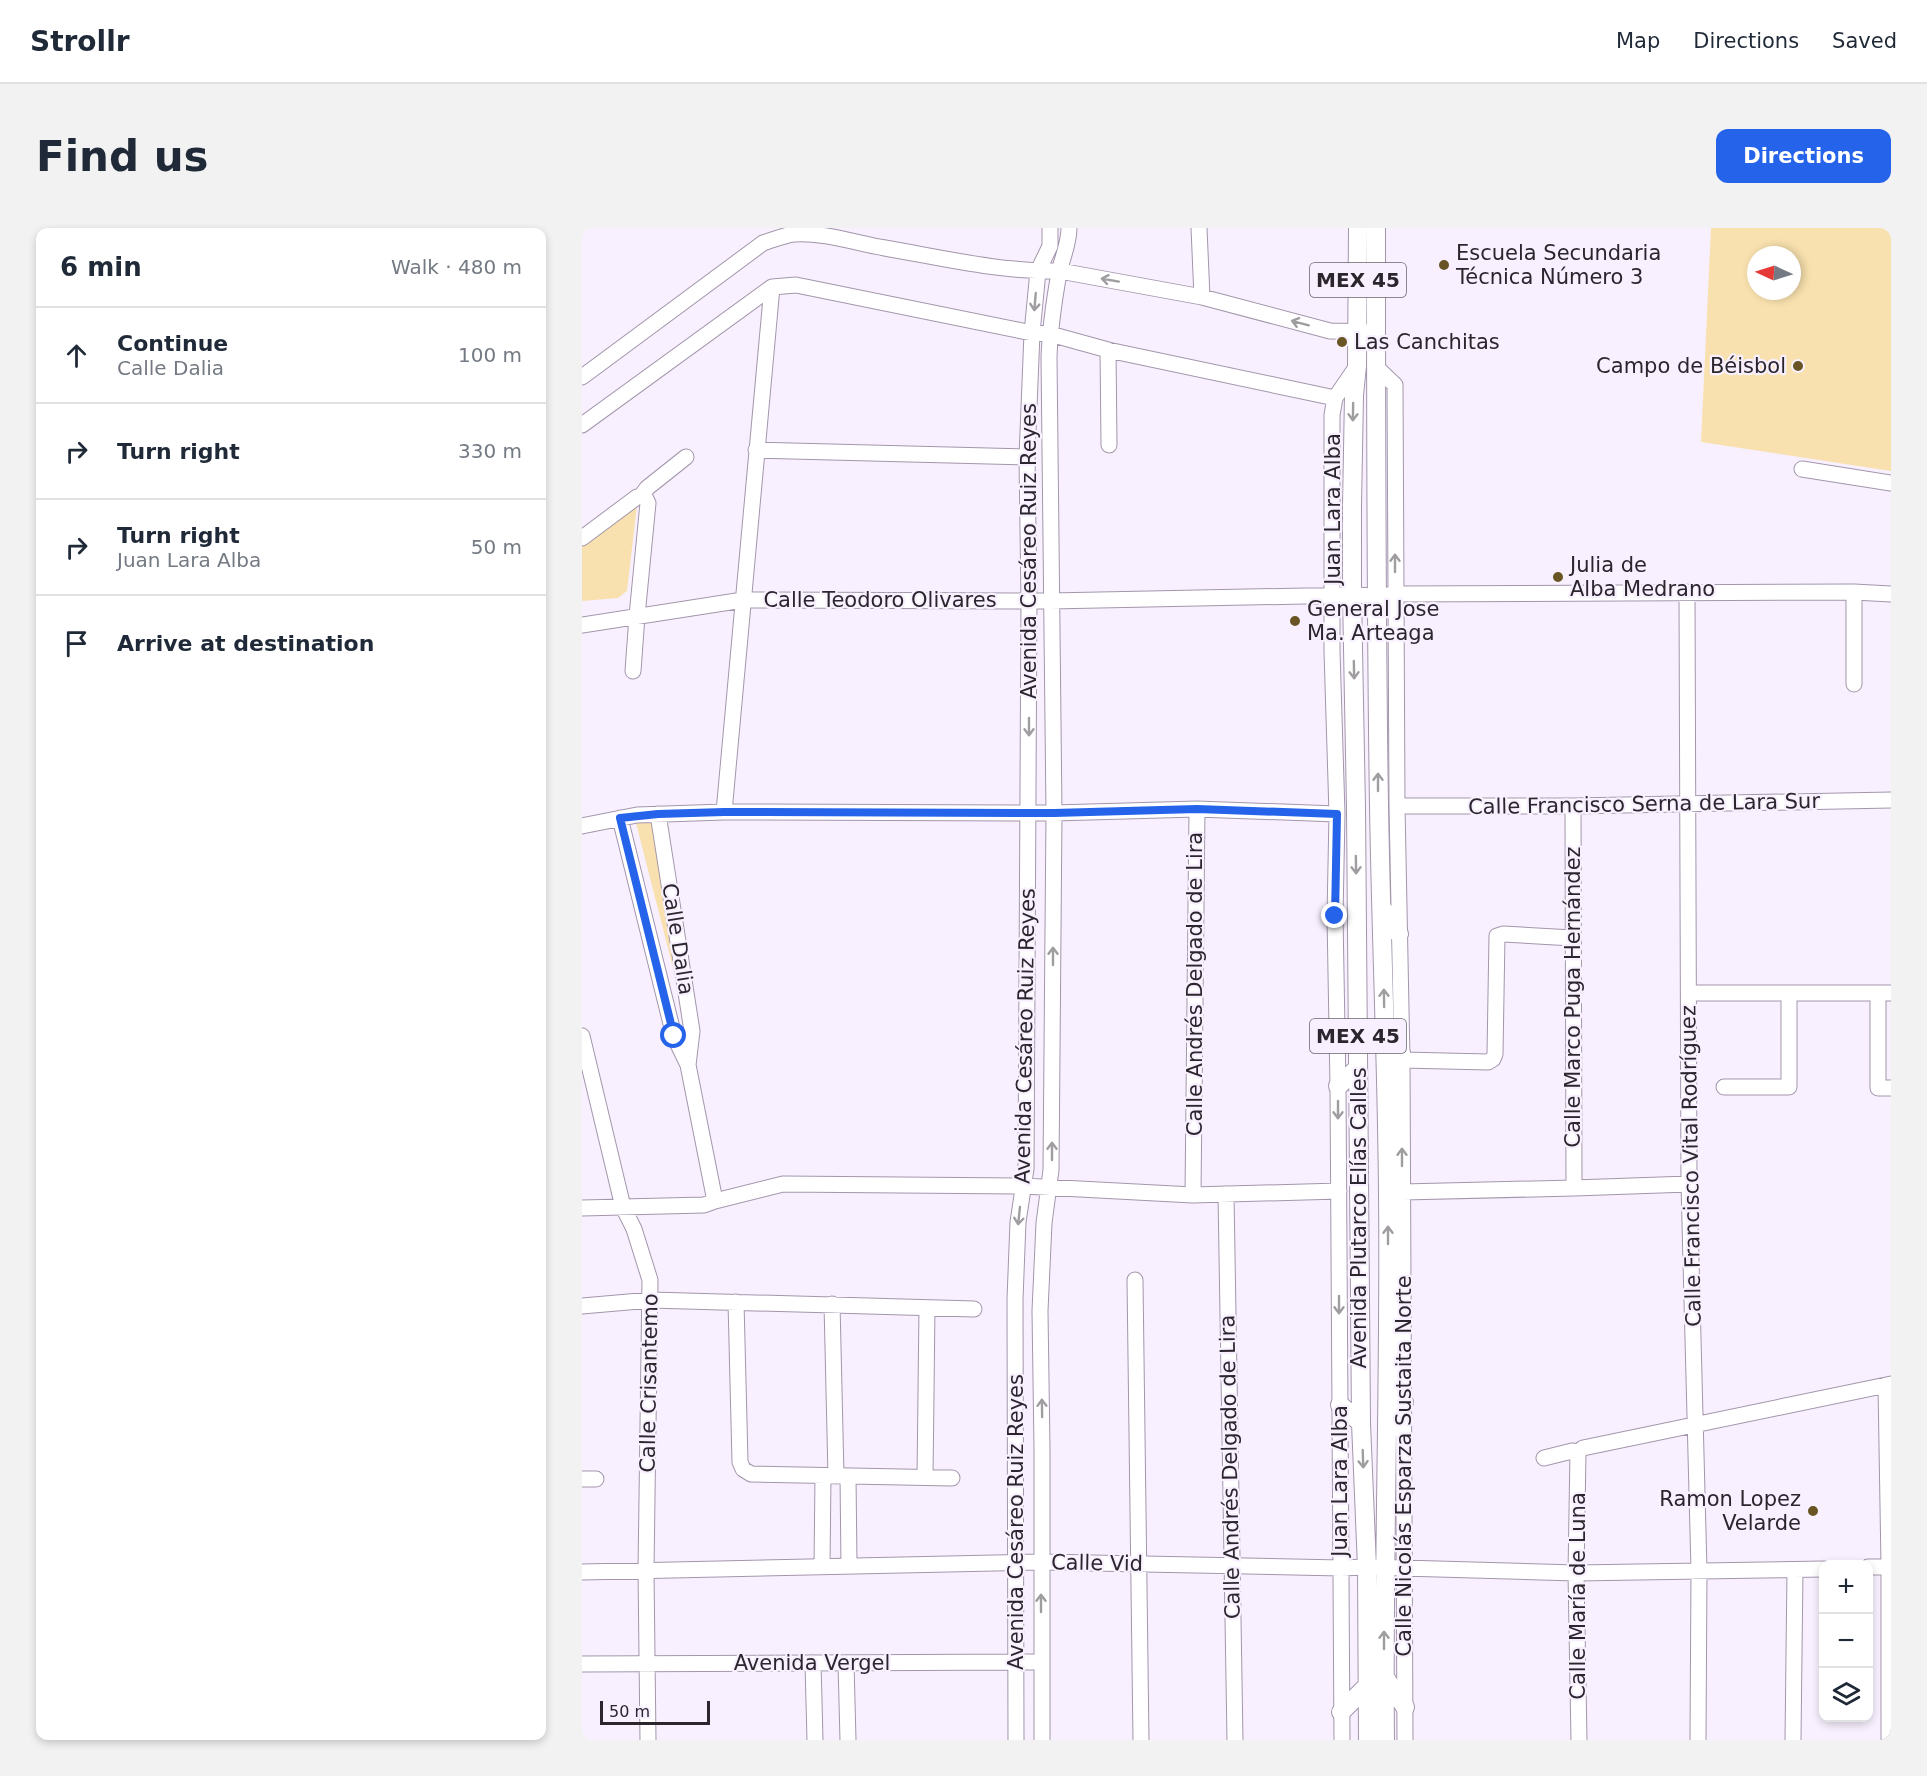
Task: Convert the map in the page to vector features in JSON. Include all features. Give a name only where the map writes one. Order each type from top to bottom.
[{"type":"main road","name":"Avenida Plutarco Elías Calles","points":[[1358,228],[1357,366],[1353,417],[1352,595],[1361,1423],[1376,1567],[1384,1676],[1385,1740]]},
{"type":"main road","name":"Avenida Plutarco Elías Calles","points":[[1368,1740],[1367,1686],[1388,1432],[1388,1193],[1379,808],[1387,595],[1375,366],[1376,228]]},
{"type":"main road","points":[[1382,908],[1399,934]]},
{"type":"main road","points":[[1386,1076],[1402,1057]]},
{"type":"main road","points":[[1338,1086],[1358,1068]]},
{"type":"main road","points":[[1388,1432],[1404,1402]]},
{"type":"main road","points":[[1340,1405],[1361,1423]]},
{"type":"main road","points":[[1384,1676],[1405,1707]]},
{"type":"main road","points":[[1341,1712],[1367,1686]]},
{"type":"street","name":"Avenida Cesáreo Ruiz Reyes","points":[[1016,1740],[1015,1299],[1018,1222],[1026,1169],[1029,600],[1027,457],[1032,333],[1038,272],[1050,246],[1050,228]]},
{"type":"street","name":"Avenida Cesáreo Ruiz Reyes","points":[[1041,1740],[1040,1311],[1044,1223],[1052,1170],[1054,813],[1050,601],[1050,334],[1060,271],[1070,228]]},
{"type":"street","points":[[1199,228],[1202,297]]},
{"type":"street","points":[[582,376],[763,243],[793,234],[825,236],[1004,268],[1038,272],[1060,271],[1202,297],[1330,331],[1376,332]]},
{"type":"street","points":[[582,425],[772,287],[796,285],[1032,333],[1050,334],[1108,350],[1335,398]]},
{"type":"street","points":[[724,812],[772,287]]},
{"type":"street","points":[[1108,350],[1109,445]]},
{"type":"street","name":"Juan Lara Alba","points":[[1342,1740],[1335,916],[1337,814],[1332,651],[1332,415],[1335,398],[1357,366]]},
{"type":"street","points":[[756,450],[1027,457]]},
{"type":"street","points":[[582,538],[641,496],[647,488],[686,457]]},
{"type":"street","points":[[1802,469],[1891,483]]},
{"type":"street","points":[[633,671],[648,503],[645,497],[641,496]]},
{"type":"street","name":"Calle Teodoro Olivares","points":[[582,625],[743,600],[1050,601],[1687,592],[1891,594]]},
{"type":"street","name":"Calle Francisco Vital Rodríguez","points":[[1687,592],[1689,1184],[1699,1570],[1698,1740]]},
{"type":"street","points":[[1854,592],[1854,684]]},
{"type":"street","name":"Calle Nicolás Esparza Sustaita Norte","points":[[1387,595],[1397,806],[1402,1057],[1405,1740]]},
{"type":"street","name":"Calle Francisco Serna de Lara Sur","points":[[1397,806],[1573,806],[1891,800]]},
{"type":"street","name":"Calle Marco Puga Hernández","points":[[1573,806],[1574,1188]]},
{"type":"street","points":[[582,826],[620,818],[658,814],[724,812],[1054,813],[1197,809],[1337,814]]},
{"type":"street","name":"Calle Andrés Delgado de Lira","points":[[1193,1195],[1197,809]]},
{"type":"street","name":"Calle Dalia","points":[[658,814],[692,1031],[688,1065]]},
{"type":"street","name":"Calle Dalia","points":[[620,818],[674,1036],[688,1065],[716,1200]]},
{"type":"street","points":[[1335,916],[1357,915]]},
{"type":"street","points":[[1402,1057],[1488,1062],[1495,1054],[1497,936],[1503,934],[1573,938]]},
{"type":"street","points":[[1689,993],[1885,993],[1884,1088]]},
{"type":"street","points":[[1724,1087],[1789,1087],[1790,994]]},
{"type":"street","name":"Calle Crisantemo","points":[[582,1036],[623,1207],[634,1229],[650,1280],[646,1571],[648,1740]]},
{"type":"street","points":[[582,1208],[704,1205],[783,1184],[1023,1186],[1193,1195],[1339,1191]]},
{"type":"street","points":[[1402,1192],[1689,1184]]},
{"type":"street","name":"Calle Andrés Delgado de Lira","points":[[1226,1194],[1234,1740]]},
{"type":"street","points":[[1136,1280],[1137,1563],[1141,1740]]},
{"type":"street","points":[[582,1306],[651,1300],[974,1309]]},
{"type":"street","points":[[736,1302],[741,1465],[751,1474],[952,1478]]},
{"type":"street","points":[[832,1304],[836,1476],[849,1565]]},
{"type":"street","points":[[925,1477],[927,1308]]},
{"type":"street","points":[[1544,1458],[1695,1424],[1888,1385],[1889,1740]]},
{"type":"street","name":"Calle María de Luna","points":[[1578,1452],[1576,1573],[1579,1740]]},
{"type":"street","points":[[822,1566],[836,1476]]},
{"type":"street","name":"Calle Vid","points":[[582,1572],[1016,1562],[1376,1567],[1576,1573],[1819,1569]]},
{"type":"street","points":[[1873,1567],[1890,1567]]},
{"type":"street","points":[[1793,1740],[1795,1570]]},
{"type":"street","name":"Avenida Vergel","points":[[582,1664],[1041,1662]]},
{"type":"street","points":[[813,1663],[815,1740]]},
{"type":"street","points":[[846,1663],[848,1740]]},
{"type":"shaded area","name":"Campo de Béisbol","points":[[1711,228],[1891,228],[1891,471],[1701,442]]},
{"type":"shaded area","points":[[637,506],[627,591],[618,598],[582,601],[582,546]]},
{"type":"shaded area","points":[[655,816],[686,1019],[635,819]]},
{"type":"place","name":"Escuela Secundaria Técnica Número 3","points":[[1444,265]]},
{"type":"place","name":"Las Canchitas","points":[[1342,342]]},
{"type":"place","name":"Campo de Béisbol","points":[[1798,366]]},
{"type":"place","name":"Julia de Alba Medrano","points":[[1558,577]]},
{"type":"place","name":"General Jose Ma. Arteaga","points":[[1295,621]]},
{"type":"place","name":"Ramon Lopez Velarde","points":[[1813,1511]]},
{"type":"route","points":[[674,1036],[620,818],[637,815],[724,812],[1054,813],[1197,809],[1337,814],[1335,916]]}]
